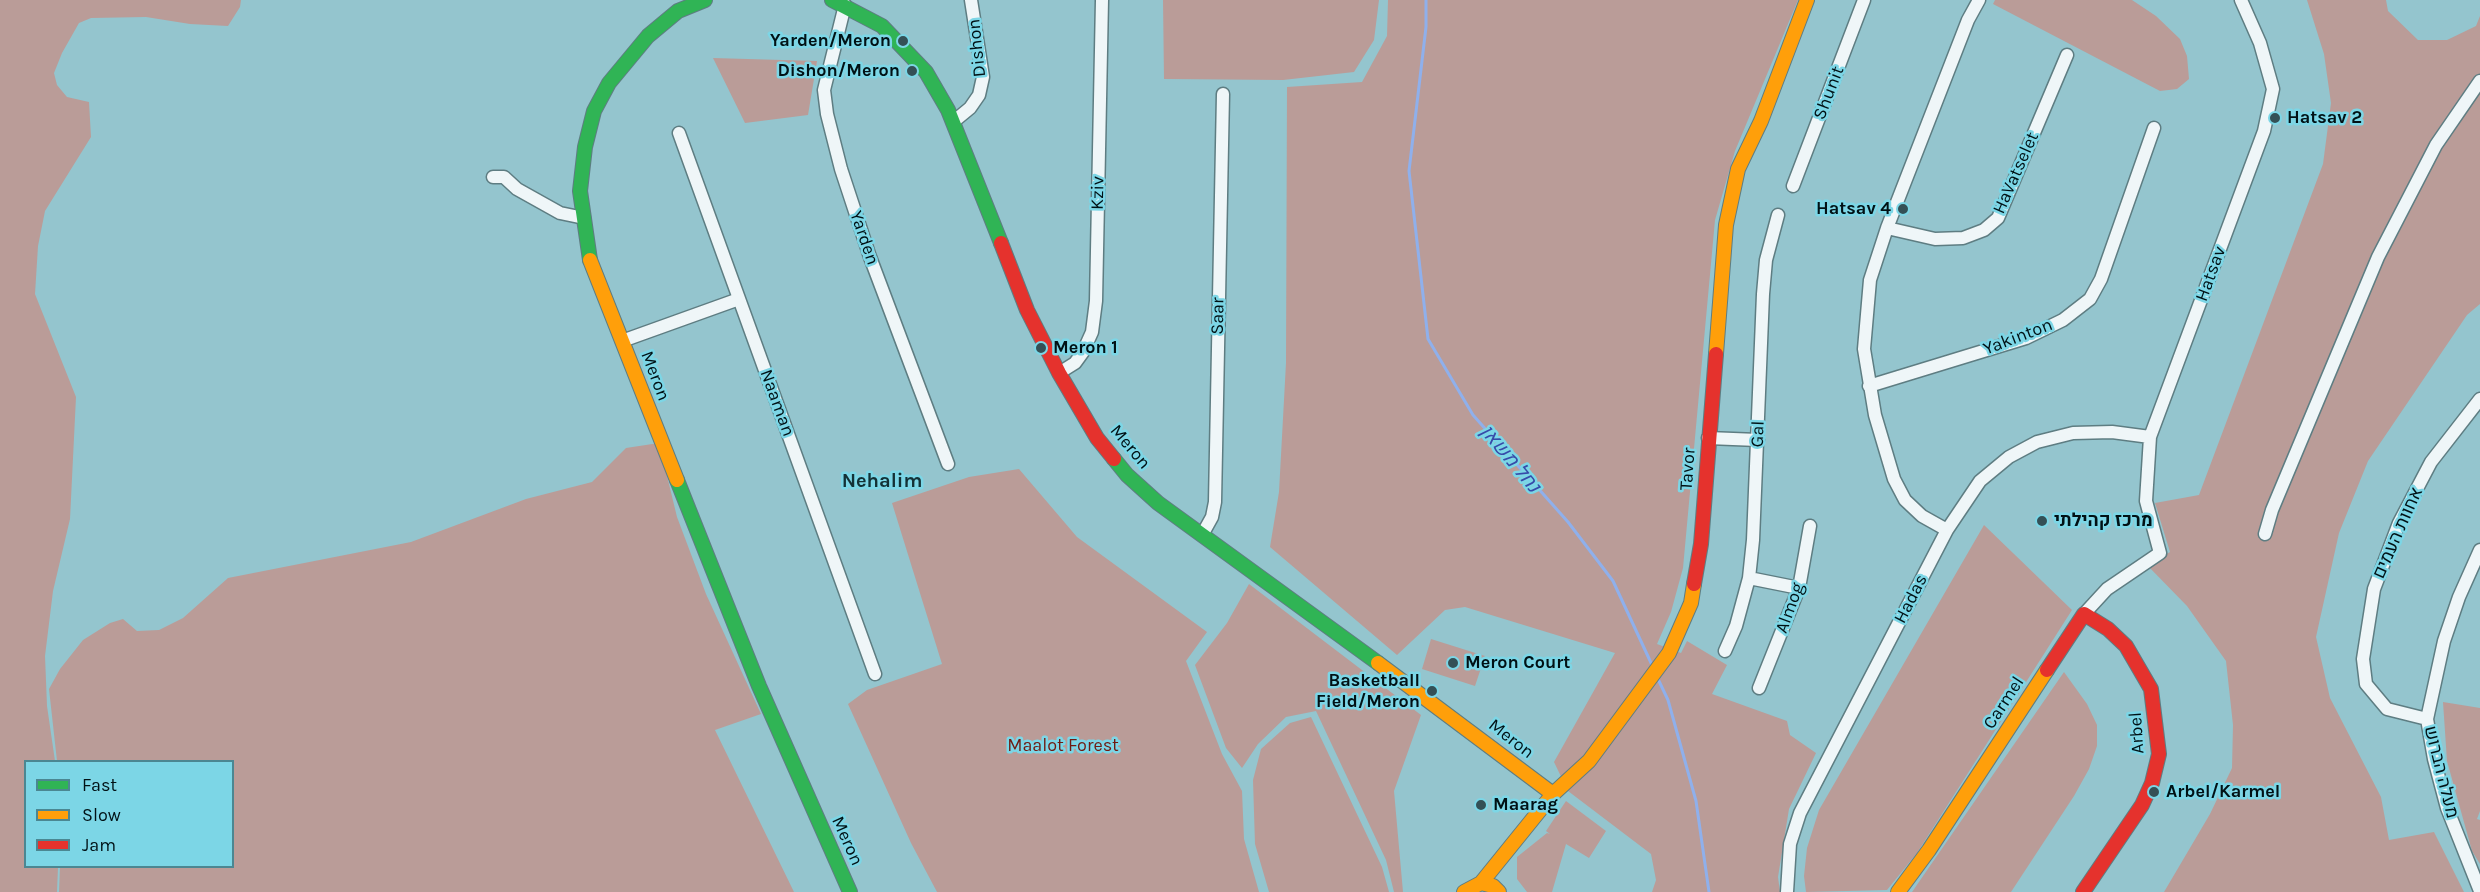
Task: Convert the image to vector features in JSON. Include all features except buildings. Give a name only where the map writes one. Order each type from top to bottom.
[{"type":"street","name":"Meron","points":[[705,0],[676,5],[629,57],[609,83],[594,111],[585,147],[580,191],[591,266],[759,686],[850,892]]},
{"type":"street","name":"Dishon","points":[[952,122],[970,108],[979,95],[983,77],[971,0]]},
{"type":"street","name":"Kziv","points":[[1059,373],[1075,363],[1083,352],[1093,322],[1102,0]]},
{"type":"street","name":"Tavor","points":[[1481,883],[1553,794],[1589,761],[1669,653],[1691,603],[1701,544],[1719,290],[1726,225],[1738,169],[1761,121],[1807,0]]},
{"type":"street","name":"Shunit","points":[[1794,186],[1864,0]]},
{"type":"street","points":[[1947,530],[1922,516],[1905,500],[1894,479],[1869,387],[1864,349],[1870,280],[1887,228],[1968,20],[1980,0]]},
{"type":"street","name":"Hatsav","points":[[2160,553],[2146,501],[2150,437],[2264,131],[2273,89],[2260,43],[2241,0]]},
{"type":"street","name":"Meron","points":[[838,2],[882,26],[926,72],[952,122],[1027,310],[1059,373],[1097,438],[1128,475],[1158,503],[1466,727],[1553,794]]},
{"type":"street","name":"Yarden","points":[[838,2],[824,90],[827,114],[841,168],[870,257],[948,464]]},
{"type":"street","name":"HaVatselet","points":[[1887,228],[1935,239],[1963,238],[1984,230],[1998,218],[2067,55]]},
{"type":"street","points":[[2265,534],[2277,499],[2378,257],[2436,144],[2480,81]]},
{"type":"street","name":"Saar","points":[[1202,535],[1212,517],[1215,502],[1222,94]]},
{"type":"street","name":"Yakinton","points":[[1869,387],[2026,338],[2063,320],[2090,299],[2101,279],[2154,128]]},
{"type":"street","name":"Naaman","points":[[679,133],[875,674]]},
{"type":"street","points":[[493,177],[504,177],[517,189],[560,213],[584,218]]},
{"type":"street","name":"Gal","points":[[1725,651],[1737,626],[1749,578],[1766,260],[1778,215]]},
{"type":"street","points":[[622,341],[739,299]]},
{"type":"street","name":"אחוות העמים","points":[[2427,719],[2387,709],[2366,684],[2363,659],[2374,589],[2399,523],[2431,462],[2480,399]]},
{"type":"street","name":"Hadas","points":[[1787,892],[1790,844],[1800,813],[1947,530],[1980,481],[2009,457],[2037,442],[2073,433],[2112,432],[2150,437]]},
{"type":"street","points":[[1708,438],[1758,440]]},
{"type":"street","name":"Almog","points":[[1760,688],[1799,588],[1810,526]]},
{"type":"street","name":"מעלה הברוש","points":[[2480,549],[2458,597],[2444,641],[2427,719],[2434,759],[2447,808],[2480,891]]},
{"type":"street","name":"Carmel","points":[[1898,892],[1929,850],[2084,614],[2107,589],[2160,553]]},
{"type":"street","points":[[1749,578],[1799,588]]},
{"type":"street","name":"Arbel","points":[[2083,892],[2142,805],[2152,783],[2159,754],[2151,689],[2140,666],[2126,646],[2108,629],[2084,614]]},
{"type":"street","points":[[1464,892],[1481,883],[1493,886],[1499,892]]},
{"type":"green space","points":[[0,0],[241,0],[240,7],[228,26],[190,24],[146,17],[91,18],[79,23],[54,73],[57,85],[67,97],[89,102],[91,137],[45,211],[38,246],[35,294],[76,397],[70,519],[53,591],[45,656],[47,706],[55,760],[24,760],[24,868],[58,868],[57,892],[0,892]]},
{"type":"green space","points":[[1163,0],[1379,0],[1374,40],[1354,72],[1283,80],[1164,79]]},
{"type":"green space","points":[[1388,0],[1798,0],[1735,151],[1715,220],[1683,568],[1671,612],[1657,644],[1681,653],[1687,641],[1727,665],[1712,694],[1787,721],[1790,735],[1816,753],[1789,809],[1778,877],[1780,892],[1652,892],[1656,880],[1651,854],[1568,791],[1554,762],[1615,653],[1465,607],[1445,610],[1397,655],[1270,547],[1279,492],[1286,363],[1287,87],[1362,82],[1387,36]]},
{"type":"green space","points":[[1995,0],[2132,0],[2156,16],[2180,39],[2187,56],[2189,79],[2177,89],[2160,91],[1993,4]]},
{"type":"green space","points":[[2307,0],[2386,0],[2388,11],[2418,40],[2447,40],[2476,26],[2480,16],[2480,304],[2467,315],[2368,461],[2339,533],[2316,637],[2330,698],[2381,797],[2389,840],[2434,832],[2464,892],[2164,892],[2210,814],[2232,768],[2233,725],[2226,661],[2187,606],[2147,565],[2170,552],[2155,503],[2199,495],[2323,164],[2331,103],[2324,54]]},
{"type":"green space","points":[[713,58],[817,61],[808,115],[745,123]]},
{"type":"green space","points":[[659,443],[677,517],[706,594],[761,714],[715,730],[794,892],[59,892],[60,868],[234,868],[234,760],[57,760],[49,689],[60,669],[83,640],[110,623],[123,619],[137,631],[159,630],[183,618],[228,578],[411,542],[526,499],[592,482],[626,448]]},
{"type":"green space","name":"Maalot Forest","points":[[1019,469],[1077,537],[1207,632],[1186,661],[1222,754],[1242,791],[1244,839],[1259,892],[937,892],[911,843],[848,704],[867,690],[942,664],[892,503],[969,477]]},
{"type":"green space","points":[[1984,525],[2072,610],[1917,853],[1887,890],[1806,892],[1804,876],[1807,848],[1819,810]]},
{"type":"green space","points":[[1249,584],[1421,715],[1394,791],[1403,892],[1394,892],[1386,860],[1316,711],[1286,717],[1258,744],[1242,768],[1226,748],[1195,665],[1227,623]]},
{"type":"green space","name":"Meron Court","points":[[1431,639],[1485,656],[1475,686],[1422,669]]},
{"type":"green space","points":[[2064,672],[2087,704],[2097,725],[2097,746],[2089,769],[2074,796],[2011,892],[1912,892]]},
{"type":"green space","points":[[2443,702],[2480,708],[2480,811],[2477,819],[2480,820],[2480,864],[2472,851],[2447,761]]},
{"type":"green space","points":[[1311,717],[1382,867],[1389,892],[1269,892],[1255,844],[1253,780],[1261,749],[1290,723]]},
{"type":"green space","points":[[1566,801],[1606,831],[1589,858],[1566,844],[1552,892],[1527,892],[1517,879],[1517,857],[1547,833],[1550,834],[1546,831]]},
{"type":"waterway","name":"נחל משאן","points":[[1426,0],[1426,27],[1409,171],[1428,339],[1473,415],[1568,522],[1613,581],[1652,665]]},
{"type":"waterway","name":"נחל משאן","points":[[1658,679],[1668,700],[1696,801],[1709,892]]},
{"type":"traffic: fast","points":[[590,260],[580,191],[585,147],[594,111],[609,83],[648,36],[678,11],[705,0]]},
{"type":"traffic: fast","points":[[832,0],[882,26],[926,72],[948,110],[1001,243]]},
{"type":"traffic: fast","points":[[1114,459],[1127,475],[1158,503],[1378,663]]},
{"type":"traffic: fast","points":[[677,480],[759,686],[850,892]]},
{"type":"traffic: slow","points":[[1716,354],[1726,225],[1738,169],[1761,121],[1807,0]]},
{"type":"traffic: slow","points":[[590,260],[677,480]]},
{"type":"traffic: slow","points":[[1481,883],[1553,794],[1589,761],[1669,653],[1691,603],[1694,584]]},
{"type":"traffic: slow","points":[[1378,663],[1553,794]]},
{"type":"traffic: slow","points":[[1898,892],[1929,850],[2047,670]]},
{"type":"traffic: slow","points":[[1464,892],[1481,883],[1493,886],[1499,892]]},
{"type":"traffic: jam","points":[[1001,243],[1027,310],[1059,373],[1097,438],[1114,459]]},
{"type":"traffic: jam","points":[[1694,584],[1701,544],[1716,354]]},
{"type":"traffic: jam","points":[[2047,670],[2084,614],[2108,629],[2126,646],[2151,689],[2159,754],[2152,783],[2142,805],[2083,892]]},
{"type":"place","name":"Yarden/Meron","points":[[903,41]]},
{"type":"place","name":"Dishon/Meron","points":[[912,71]]},
{"type":"place","name":"Hatsav 2","points":[[2275,118]]},
{"type":"place","name":"Hatsav 4","points":[[1903,209]]},
{"type":"place","name":"Meron 1","points":[[1041,348]]},
{"type":"place","name":"מרכז קהילתי","points":[[2042,521]]},
{"type":"place","name":"Meron Court","points":[[1453,663]]},
{"type":"place","name":"Basketball Field/Meron","points":[[1432,691]]},
{"type":"place","name":"Arbel/Karmel","points":[[2154,792]]},
{"type":"place","name":"Maarag","points":[[1481,805]]},
{"type":"district","name":"Nehalim","points":[[882,481]]}]
